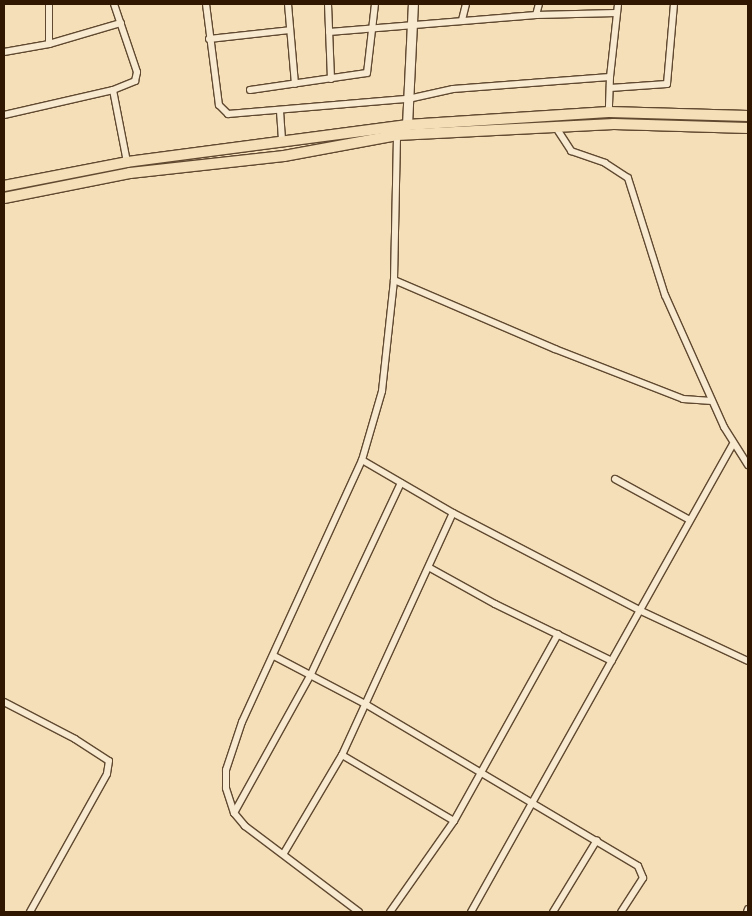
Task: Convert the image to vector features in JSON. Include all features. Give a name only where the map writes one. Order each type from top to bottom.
[{"type":"main road","points":[[4,186],[127,162],[282,140],[407,125],[609,112],[748,116]]},
{"type":"main road","points":[[4,198],[130,173],[284,156],[397,135],[554,126],[696,124],[748,128]]},
{"type":"street","points":[[49,4],[49,44]]},
{"type":"street","points":[[4,114],[113,90],[131,84],[137,76],[122,24],[114,4]]},
{"type":"street","points":[[206,4],[219,105],[223,110],[236,115],[280,114],[408,98],[453,89],[610,77]]},
{"type":"street","points":[[288,4],[295,84]]},
{"type":"street","points":[[328,4],[331,79]]},
{"type":"street","points":[[250,90],[367,73],[375,4]]},
{"type":"street","points":[[359,912],[245,826],[234,813],[226,788],[226,770],[242,722],[274,656],[362,460],[382,391],[394,280],[397,135],[407,125],[410,24],[413,4]]},
{"type":"street","points":[[462,20],[466,4]]},
{"type":"street","points":[[536,15],[539,4]]},
{"type":"street","points":[[609,112],[610,77],[618,4]]},
{"type":"street","points":[[610,88],[667,84],[674,4]]},
{"type":"street","points":[[329,32],[536,15],[616,13]]},
{"type":"street","points":[[4,52],[49,44],[122,24]]},
{"type":"street","points":[[210,38],[290,30]]},
{"type":"street","points":[[113,90],[127,162]]},
{"type":"street","points":[[280,114],[282,140]]},
{"type":"street","points":[[554,126],[571,151],[605,163],[628,178],[665,295],[712,401],[733,444],[748,465]]},
{"type":"street","points":[[394,280],[554,349],[682,399],[712,401]]},
{"type":"street","points":[[471,912],[534,804],[733,444]]},
{"type":"street","points":[[362,460],[453,513],[640,610],[748,661]]},
{"type":"street","points":[[615,479],[690,520]]},
{"type":"street","points":[[234,813],[311,674],[401,484]]},
{"type":"street","points":[[284,854],[342,755],[367,705],[453,513]]},
{"type":"street","points":[[430,568],[612,661]]},
{"type":"street","points":[[390,912],[454,821],[558,634]]},
{"type":"street","points":[[274,656],[367,705],[480,774],[597,840],[638,866],[643,872],[641,883],[621,912]]},
{"type":"street","points":[[4,702],[75,739],[109,761],[107,774],[30,912]]},
{"type":"street","points":[[342,755],[454,821]]},
{"type":"street","points":[[553,912],[597,840]]}]
